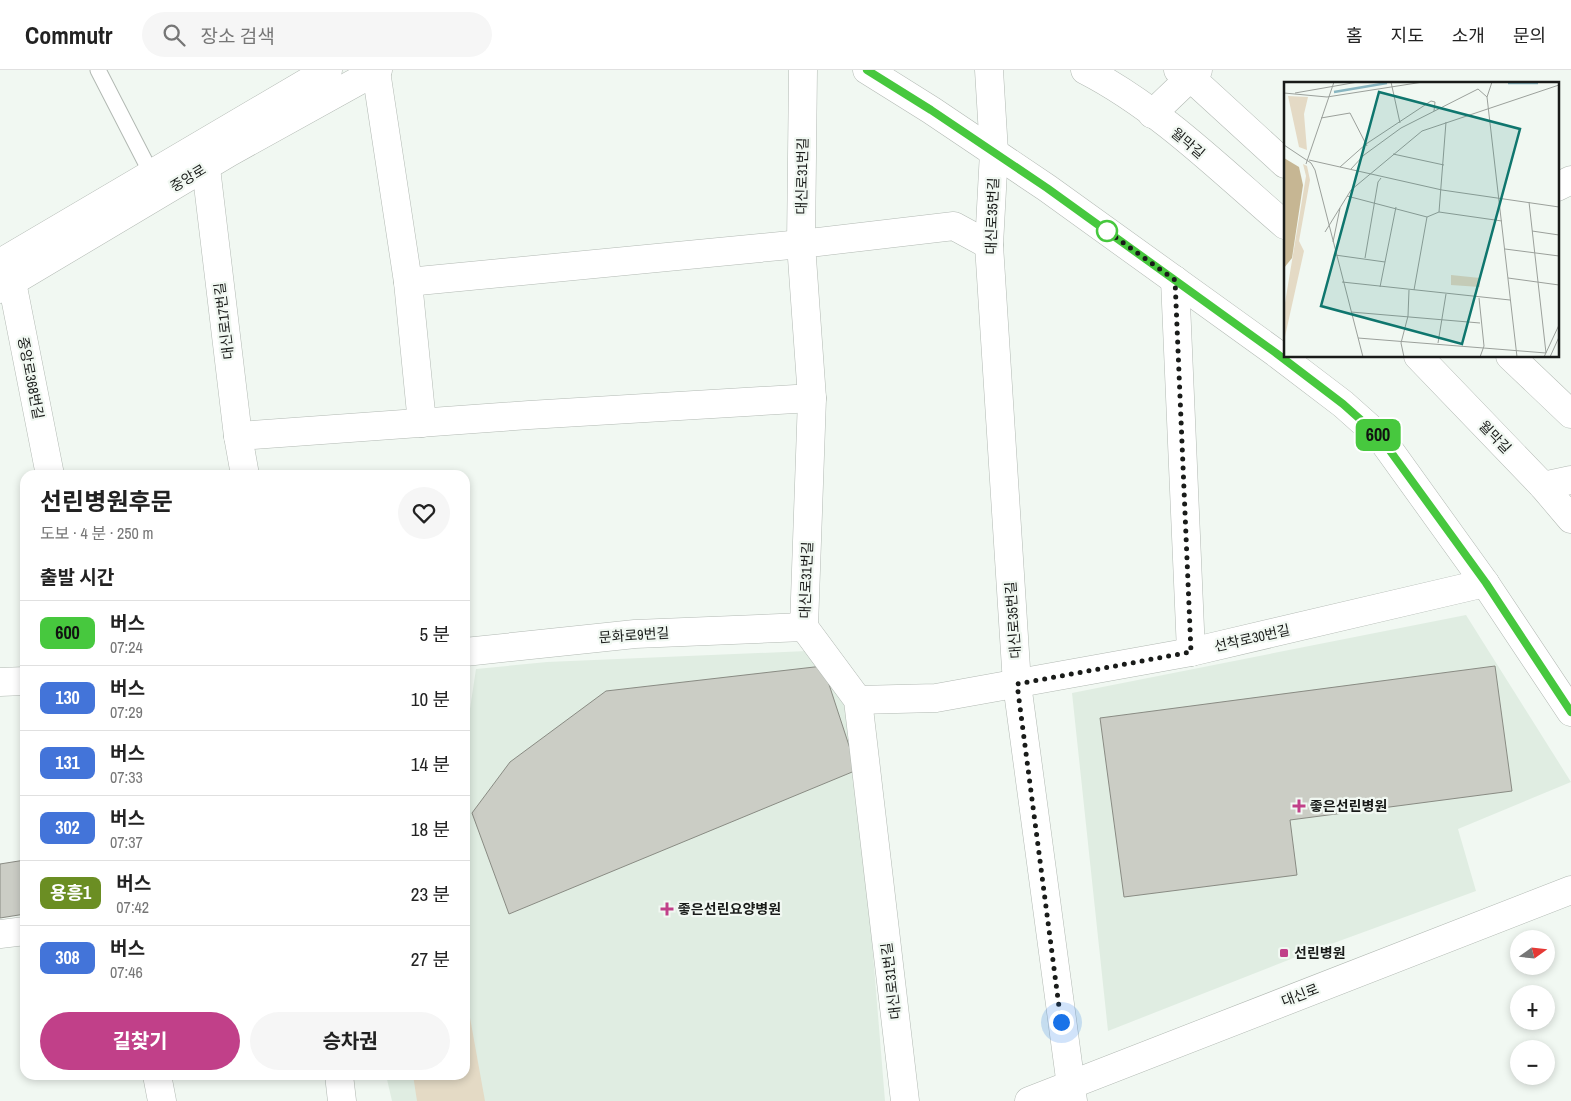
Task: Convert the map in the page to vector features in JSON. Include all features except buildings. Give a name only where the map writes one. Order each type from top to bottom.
[{"type":"street","name":"중앙로","points":[[4,278],[151,172],[328,70]]},
{"type":"street","name":"중앙로","points":[[4,278],[206,168],[377,70]]},
{"type":"street","points":[[377,70],[408,282],[422,424]]},
{"type":"street","name":"대신로31번길","points":[[803,70],[801,244],[812,398],[804,627],[858,700],[905,1101]]},
{"type":"street","points":[[867,70],[1047,188],[1343,404],[1380,437],[1486,583],[1571,712]]},
{"type":"street","name":"대신로35번길","points":[[989,70],[994,152],[990,245],[1017,684],[1072,1093]]},
{"type":"street","name":"월막길","points":[[1085,70],[1110,82],[1152,114],[1284,224]]},
{"type":"street","points":[[1152,114],[1189,72],[1284,163]]},
{"type":"street","name":"대신로17번길","points":[[206,168],[238,436],[244,470]]},
{"type":"street","points":[[1558,186],[1571,180]]},
{"type":"street","points":[[408,282],[801,244],[954,226],[990,245]]},
{"type":"street","name":"중앙로368번길","points":[[4,278],[49,470]]},
{"type":"street","points":[[1175,280],[1191,652]]},
{"type":"street","name":"월막길","points":[[1420,358],[1542,486],[1571,520]]},
{"type":"street","points":[[1512,358],[1571,414]]},
{"type":"street","points":[[238,436],[812,398]]},
{"type":"street","points":[[1542,486],[1571,480]]},
{"type":"street","name":"선착로30번길","points":[[858,700],[936,698],[1191,652],[1486,583]]},
{"type":"street","name":"문화로9번길","points":[[470,651],[635,634],[804,627]]},
{"type":"street","points":[[0,682],[20,681]]},
{"type":"street","name":"대신로","points":[[1029,1101],[1072,1093],[1571,890]]},
{"type":"street","points":[[0,934],[20,932]]},
{"type":"street","points":[[157,1080],[162,1101]]},
{"type":"street","points":[[340,1080],[342,1101]]},
{"type":"lane","points":[[98,70],[151,172]]},
{"type":"shaded area","name":"좋은선린병원","points":[[1466,615],[1571,782],[1458,829],[1476,891],[1301,955],[1108,1031],[1072,693]]},
{"type":"shaded area","name":"좋은선린요양병원","points":[[807,651],[838,678],[855,733],[885,1101],[392,1101],[387,1080],[470,1080],[470,709],[476,669],[547,662]]},
{"type":"shaded area","points":[[470,1018],[485,1101],[417,1101],[414,1080],[470,1080]]},
{"type":"bus line","name":"600","points":[[867,70],[931,110],[1047,188],[1276,353],[1343,404],[1380,437],[1486,583],[1571,712]]},
{"type":"place","name":"좋은선린병원","points":[[1299,806]]},
{"type":"place","name":"좋은선린요양병원","points":[[667,909]]},
{"type":"place","name":"선린병원","points":[[1284,953]]},
{"type":"route","points":[[1061,1022],[1017,684],[1191,652],[1175,280],[1107,231]]}]
